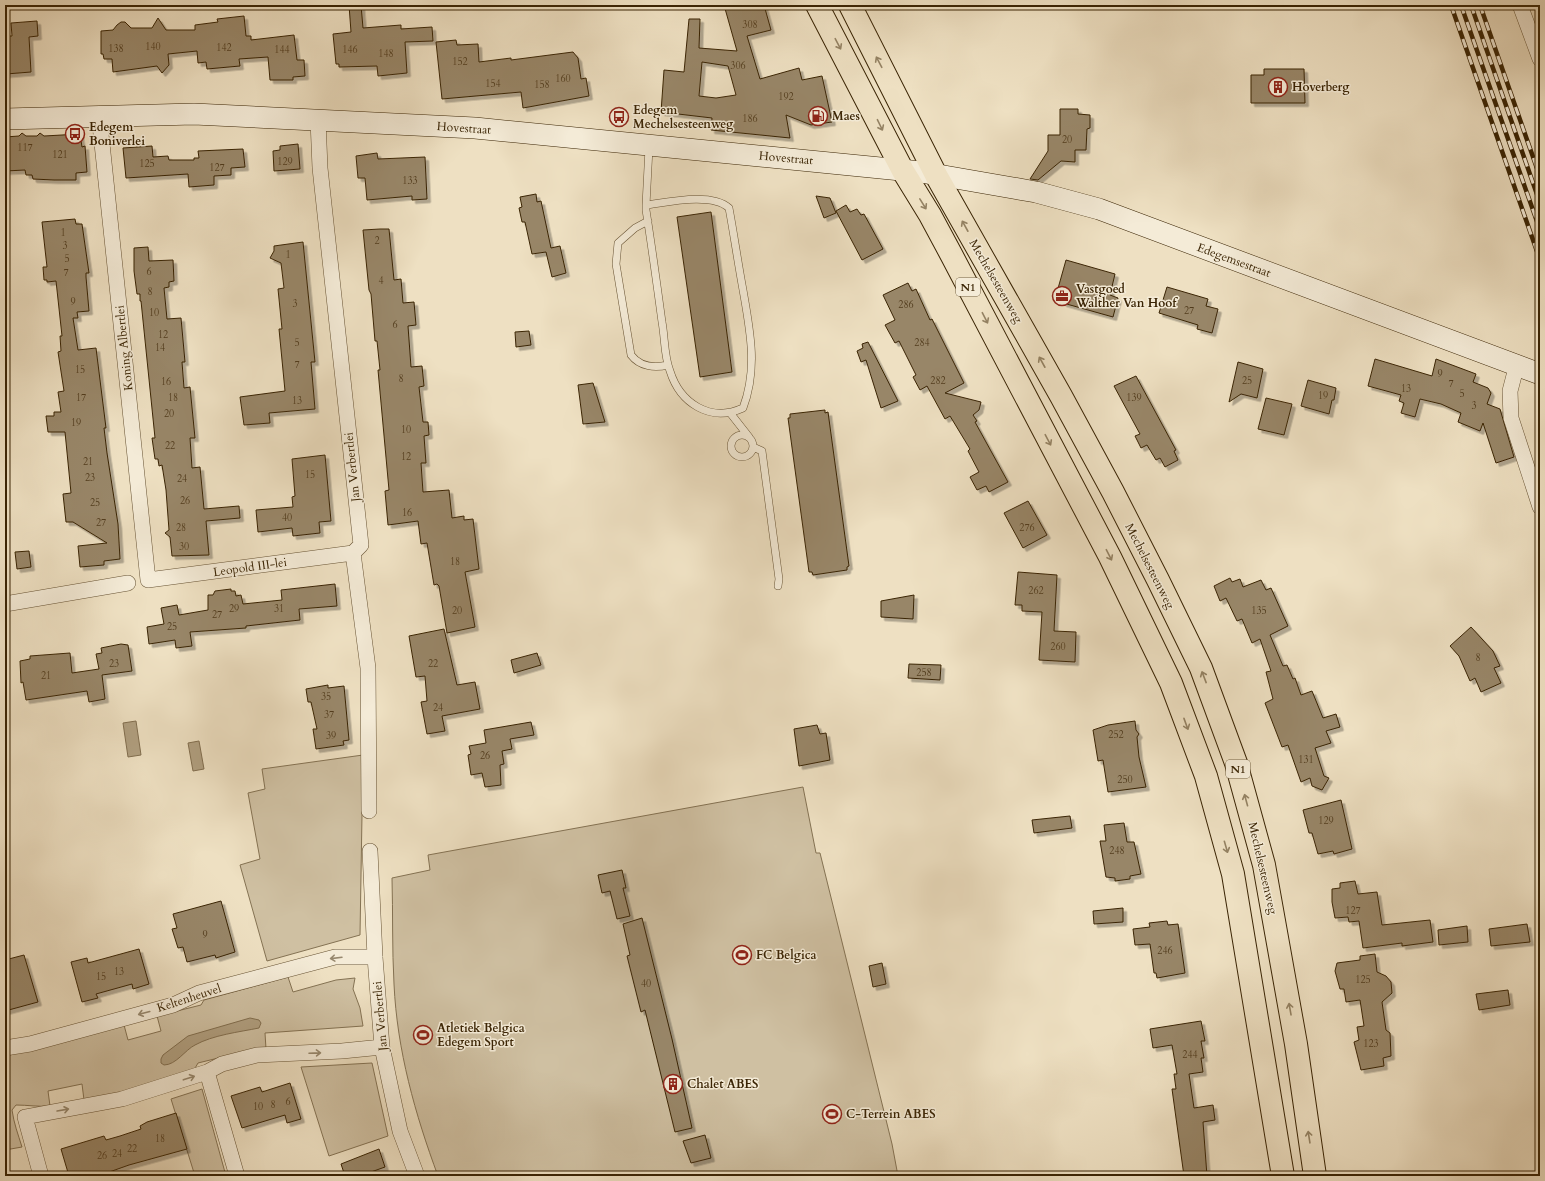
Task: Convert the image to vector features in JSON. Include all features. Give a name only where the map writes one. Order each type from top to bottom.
[{"type":"main road","name":"Mechelsesteenweg","points":[[817,5],[1083,437],[1158,580],[1201,668],[1236,763],[1264,865],[1296,1044],[1315,1176]]},
{"type":"main road","name":"Mechelsesteenweg","points":[[850,5],[920,173],[945,242],[1107,551],[1171,682],[1206,776],[1233,874],[1283,1176]]},
{"type":"street","points":[[1520,5],[1540,59]]},
{"type":"street","name":"Hovestraat","points":[[5,119],[99,115],[194,114],[475,128],[920,173]]},
{"type":"street","name":"Koning Albertlei","points":[[99,115],[148,580]]},
{"type":"street","name":"Jan Verbertlei","points":[[318,120],[320,168],[361,545],[353,553]]},
{"type":"street","name":"Edegemsestraat","points":[[920,173],[1036,192],[1099,209],[1517,364],[1540,374]]},
{"type":"street","points":[[1517,364],[1510,391],[1511,418],[1540,507]]},
{"type":"street","points":[[353,553],[368,668],[369,811]]},
{"type":"street","name":"Leopold III-lei","points":[[148,580],[353,553]]},
{"type":"street","points":[[5,604],[128,583]]},
{"type":"street","name":"Jan Verbertlei","points":[[370,851],[375,957],[382,1047],[400,1131],[417,1176]]},
{"type":"street","name":"Keltenheuvel","points":[[5,1048],[30,1044],[173,1005],[199,993],[335,957],[375,957]]},
{"type":"street","points":[[41,1176],[25,1117],[122,1099],[207,1072],[222,1064],[257,1055],[342,1051],[382,1047]]},
{"type":"street","points":[[207,1072],[237,1176]]},
{"type":"lane","points":[[646,205],[712,199],[723,202],[729,208],[751,337],[752,372],[747,397],[743,408],[731,414],[722,414],[693,405],[682,395],[668,365],[646,205],[649,146]]},
{"type":"lane","points":[[648,221],[635,228],[618,243],[616,264],[631,356],[635,361],[649,366],[659,367],[668,365]]},
{"type":"lane","points":[[731,414],[752,443],[762,451],[779,579],[778,586]]},
{"type":"shaded area","points":[[136,721],[141,755],[128,757],[123,723]]},
{"type":"shaded area","points":[[199,741],[204,769],[193,771],[188,743]]},
{"type":"shaded area","points":[[363,755],[360,935],[267,961],[240,865],[260,859],[248,793],[265,789],[262,769]]},
{"type":"shaded area","points":[[803,787],[816,853],[820,853],[892,1144],[898,1176],[438,1176],[408,1082],[399,1033],[393,971],[392,878],[430,870],[428,855]]},
{"type":"shaded area","points":[[288,977],[293,992],[336,980],[355,978],[353,989],[360,1008],[363,1026],[265,1033],[266,1049],[255,1049],[198,1063],[194,1070],[105,1097],[84,1100],[82,1084],[48,1091],[50,1106],[16,1105],[12,1110],[22,1147],[5,1150],[5,1056],[124,1025],[128,1040],[161,1031],[157,1016],[201,1005],[204,1000]]},
{"type":"shaded area","points":[[250,1018],[259,1020],[261,1023],[259,1028],[226,1034],[210,1039],[191,1047],[172,1063],[164,1065],[161,1063],[163,1055],[188,1036]]},
{"type":"shaded area","points":[[372,1063],[388,1136],[329,1156],[301,1067]]},
{"type":"shaded area","points":[[202,1089],[226,1176],[195,1176],[171,1099]]},
{"type":"building","points":[[349,5],[361,5],[363,28],[401,25],[401,29],[432,27],[433,41],[405,42],[407,73],[378,76],[377,66],[339,67],[339,64],[336,64],[333,34],[351,32]]},
{"type":"building","points":[[724,5],[764,5],[771,30],[747,36],[760,79],[799,68],[802,80],[822,76],[832,122],[811,125],[786,115],[790,138],[711,130],[712,118],[661,112],[664,70],[684,72],[689,19],[700,19],[699,48],[737,51]],"holes":[[[702,62],[728,66],[736,95],[716,98],[699,96]]]},
{"type":"building","points":[[244,16],[246,36],[251,36],[251,40],[294,35],[297,60],[304,60],[305,76],[293,77],[293,80],[270,80],[268,57],[239,59],[240,66],[207,69],[206,62],[198,63],[197,51],[168,54],[169,65],[162,73],[157,66],[113,72],[112,59],[104,59],[103,54],[101,54],[101,31],[113,30],[121,22],[125,22],[131,28],[152,28],[158,18],[166,30],[195,30],[195,25],[218,22],[217,19]]},
{"type":"building","points":[[37,21],[38,36],[29,37],[31,72],[6,74],[5,36],[12,36],[11,23]]},
{"type":"building","points":[[456,40],[457,45],[478,44],[479,62],[511,58],[511,60],[573,52],[578,58],[581,79],[586,78],[589,96],[523,108],[521,92],[442,99],[436,42]]},
{"type":"building","name":"Hoverberg","points":[[1264,69],[1304,69],[1305,103],[1251,103],[1251,75],[1264,75]]},
{"type":"building","points":[[1060,109],[1078,109],[1078,114],[1090,115],[1090,128],[1087,129],[1086,150],[1075,150],[1075,162],[1061,161],[1038,180],[1030,179],[1048,151],[1048,135],[1060,135]]},
{"type":"building","points":[[22,133],[26,136],[37,136],[40,133],[44,136],[80,134],[82,147],[85,146],[87,172],[76,173],[76,180],[54,180],[33,179],[32,175],[26,175],[25,170],[5,171],[5,137],[19,136]]},
{"type":"building","points":[[298,144],[300,169],[274,171],[273,151],[280,150],[280,146]]},
{"type":"building","points":[[152,146],[153,157],[168,156],[169,160],[194,160],[194,158],[199,158],[198,151],[243,149],[245,167],[231,168],[231,175],[214,176],[214,185],[189,187],[188,174],[126,178],[123,148]]},
{"type":"building","points":[[377,153],[378,159],[425,157],[427,199],[412,200],[412,196],[367,200],[365,178],[358,178],[356,156]]},
{"type":"building","points":[[536,194],[537,202],[541,201],[551,248],[560,246],[566,273],[552,277],[546,252],[532,254],[525,222],[522,222],[519,208],[522,207],[520,197]]},
{"type":"building","points":[[816,196],[830,198],[836,213],[824,218]]},
{"type":"building","points":[[846,205],[850,212],[857,209],[861,215],[864,214],[883,249],[862,260],[836,211]]},
{"type":"building","points":[[711,212],[732,372],[700,377],[677,217]]},
{"type":"building","points":[[75,219],[76,224],[82,224],[89,273],[86,273],[86,277],[89,311],[77,312],[78,318],[73,318],[78,350],[96,348],[106,428],[104,428],[107,453],[118,524],[120,559],[104,561],[104,565],[80,567],[78,546],[107,543],[73,522],[66,522],[63,494],[71,493],[65,432],[48,432],[46,416],[54,416],[54,412],[61,412],[58,392],[64,391],[58,352],[61,351],[60,336],[62,336],[56,281],[47,282],[47,280],[44,280],[43,267],[47,267],[42,222]]},
{"type":"building","points":[[389,229],[394,280],[401,279],[403,303],[414,302],[416,325],[408,326],[411,367],[422,366],[424,386],[419,387],[423,422],[428,422],[429,435],[424,436],[426,463],[421,463],[423,492],[449,490],[452,518],[464,516],[464,520],[473,519],[479,569],[465,572],[475,627],[447,633],[439,586],[437,584],[434,585],[427,543],[421,544],[418,521],[388,525],[385,491],[389,490],[378,370],[380,370],[377,341],[375,341],[363,230]]},
{"type":"building","points":[[303,242],[315,362],[311,362],[315,409],[269,413],[270,423],[244,425],[240,397],[285,391],[279,329],[282,329],[278,289],[284,288],[281,263],[270,258],[274,251],[274,246]]},
{"type":"building","points":[[148,247],[149,261],[173,260],[174,281],[169,282],[169,287],[164,288],[167,319],[181,318],[185,362],[182,362],[184,388],[190,387],[195,438],[190,438],[192,468],[200,467],[204,509],[239,506],[240,518],[206,521],[209,555],[172,556],[170,537],[165,533],[169,530],[166,490],[162,465],[159,466],[158,459],[155,459],[152,438],[155,438],[141,301],[140,294],[137,294],[134,271],[134,248]]},
{"type":"building","points":[[1066,260],[1115,274],[1110,295],[1118,298],[1113,317],[1063,303],[1057,292]]},
{"type":"building","points":[[908,283],[912,291],[916,289],[930,320],[932,319],[964,383],[945,393],[981,402],[979,410],[973,415],[977,421],[975,422],[1008,482],[989,492],[986,486],[977,490],[970,477],[979,472],[968,451],[970,449],[950,416],[945,419],[927,386],[920,390],[913,377],[916,375],[899,341],[895,343],[885,325],[895,320],[883,295]]},
{"type":"building","points":[[1167,287],[1208,299],[1206,306],[1218,309],[1212,333],[1197,329],[1198,325],[1159,313]]},
{"type":"building","points":[[529,331],[531,345],[516,347],[515,332]]},
{"type":"building","points":[[868,342],[898,401],[881,408],[866,360],[861,362],[857,351],[863,348],[862,344]]},
{"type":"building","points":[[1375,359],[1432,376],[1436,359],[1476,374],[1473,382],[1488,388],[1491,393],[1487,404],[1500,409],[1514,457],[1496,463],[1483,423],[1480,431],[1458,422],[1461,413],[1441,404],[1420,399],[1415,417],[1401,413],[1404,403],[1399,401],[1401,395],[1368,386]]},
{"type":"building","points":[[1238,362],[1263,369],[1257,398],[1241,394],[1229,402]]},
{"type":"building","points":[[1136,376],[1176,450],[1174,451],[1178,460],[1165,467],[1160,458],[1156,460],[1147,445],[1141,448],[1135,436],[1140,434],[1114,386]]},
{"type":"building","points":[[1308,380],[1336,388],[1329,414],[1301,406]]},
{"type":"building","points":[[593,383],[605,422],[583,424],[578,385]]},
{"type":"building","points":[[1266,398],[1292,404],[1284,435],[1258,429]]},
{"type":"building","points":[[825,410],[825,413],[828,412],[849,566],[847,567],[847,570],[813,575],[812,572],[809,572],[788,418],[790,418],[790,414]]},
{"type":"building","points":[[325,455],[331,521],[319,522],[320,533],[293,536],[292,528],[258,532],[256,510],[293,507],[292,497],[295,496],[292,459]]},
{"type":"building","points":[[1028,501],[1047,535],[1023,548],[1004,513]]},
{"type":"building","points":[[29,551],[31,567],[17,569],[15,552]]},
{"type":"building","points":[[1018,572],[1057,575],[1054,631],[1076,632],[1075,662],[1039,660],[1042,612],[1022,611],[1022,605],[1015,605]]},
{"type":"building","points":[[1230,578],[1232,582],[1240,579],[1243,587],[1261,580],[1266,590],[1271,588],[1288,626],[1270,635],[1283,666],[1287,665],[1293,679],[1295,678],[1301,695],[1312,691],[1323,718],[1336,714],[1340,727],[1326,731],[1331,743],[1315,748],[1324,776],[1329,778],[1322,790],[1312,786],[1310,778],[1301,782],[1288,745],[1282,747],[1265,703],[1273,699],[1266,672],[1271,671],[1260,639],[1252,643],[1242,619],[1237,621],[1226,598],[1220,601],[1214,586]]},
{"type":"building","points":[[335,584],[337,606],[299,609],[300,620],[246,626],[246,628],[190,632],[192,646],[176,648],[175,640],[149,644],[147,627],[164,624],[161,608],[177,605],[179,615],[208,610],[208,595],[213,595],[215,591],[231,589],[231,591],[235,591],[236,596],[241,595],[243,604],[282,600],[281,590]]},
{"type":"building","points":[[914,595],[913,619],[881,617],[881,601]]},
{"type":"building","points":[[1471,627],[1493,651],[1500,666],[1494,668],[1501,683],[1481,692],[1475,678],[1470,681],[1459,656],[1450,646]]},
{"type":"building","points":[[444,629],[457,685],[475,682],[480,709],[442,716],[445,731],[427,734],[421,702],[427,701],[425,676],[416,677],[409,636]]},
{"type":"building","points":[[121,644],[128,645],[132,671],[102,675],[105,699],[89,702],[87,691],[26,700],[23,682],[21,683],[20,661],[30,659],[30,656],[70,653],[72,673],[99,669],[96,654],[102,653],[101,648]]},
{"type":"building","points":[[537,653],[541,665],[514,673],[511,660]]},
{"type":"building","points":[[909,664],[941,665],[940,680],[908,678]]},
{"type":"building","points":[[328,685],[328,688],[344,686],[349,740],[343,741],[344,745],[316,749],[313,729],[317,729],[311,702],[308,702],[306,689]]},
{"type":"building","points":[[1135,721],[1136,730],[1139,734],[1137,737],[1139,757],[1146,787],[1108,792],[1103,760],[1098,761],[1093,730],[1108,725]]},
{"type":"building","points":[[531,722],[534,735],[510,739],[512,749],[502,751],[504,764],[500,765],[501,785],[485,787],[482,773],[471,775],[468,755],[471,754],[469,746],[486,743],[484,730]]},
{"type":"building","points":[[817,725],[820,734],[826,733],[830,760],[799,766],[794,729]]},
{"type":"building","points":[[1341,800],[1352,849],[1334,854],[1333,851],[1318,854],[1312,833],[1309,833],[1303,810]]},
{"type":"building","points":[[1070,816],[1072,828],[1034,833],[1032,820]]},
{"type":"building","points":[[1124,823],[1127,842],[1134,842],[1141,874],[1130,876],[1130,879],[1115,881],[1115,878],[1106,877],[1100,841],[1106,841],[1104,825]]},
{"type":"building","points":[[622,870],[626,888],[623,888],[630,916],[617,919],[610,891],[602,893],[598,875]]},
{"type":"building","points":[[1355,881],[1358,894],[1377,892],[1382,925],[1430,920],[1433,942],[1402,946],[1402,943],[1363,948],[1359,921],[1349,922],[1348,917],[1335,918],[1332,902],[1332,889],[1340,888],[1340,883]]},
{"type":"building","points":[[221,901],[235,952],[216,958],[215,955],[187,962],[183,947],[178,948],[172,929],[177,928],[173,914]]},
{"type":"building","points":[[1123,908],[1123,922],[1094,924],[1093,911]]},
{"type":"building","points":[[642,918],[692,1128],[675,1132],[645,1010],[641,1012],[627,956],[630,955],[623,924]]},
{"type":"building","points":[[1167,921],[1168,925],[1178,924],[1185,973],[1157,978],[1156,973],[1154,973],[1150,944],[1135,945],[1133,929],[1150,927],[1149,923]]},
{"type":"building","points":[[1527,924],[1530,942],[1491,946],[1489,929]]},
{"type":"building","points":[[1467,926],[1468,942],[1439,945],[1438,930]]},
{"type":"building","points":[[139,949],[149,984],[133,989],[132,984],[96,994],[98,998],[82,1002],[71,962],[87,958],[88,963]]},
{"type":"building","points":[[1375,954],[1377,972],[1386,976],[1391,982],[1392,993],[1382,1002],[1386,1030],[1390,1033],[1391,1056],[1383,1058],[1384,1066],[1361,1070],[1354,1042],[1359,1040],[1357,1027],[1364,1026],[1360,1000],[1346,1002],[1344,989],[1340,989],[1335,971],[1337,963],[1360,960],[1360,956]]},
{"type":"building","points":[[24,955],[38,1002],[5,1011],[5,960]]},
{"type":"building","points":[[882,963],[886,984],[873,987],[869,966]]},
{"type":"building","points":[[1508,990],[1510,1005],[1479,1010],[1476,994]]},
{"type":"building","points":[[1201,1021],[1205,1041],[1201,1041],[1204,1058],[1201,1058],[1203,1072],[1189,1074],[1194,1108],[1213,1105],[1215,1120],[1203,1122],[1207,1176],[1184,1176],[1172,1089],[1176,1089],[1174,1074],[1177,1074],[1172,1045],[1153,1048],[1150,1029]]},
{"type":"building","points":[[290,1083],[301,1119],[287,1123],[285,1115],[242,1128],[231,1096],[260,1087],[262,1092]]},
{"type":"building","points":[[176,1113],[187,1149],[129,1165],[98,1176],[69,1176],[61,1149],[104,1136],[106,1140],[120,1136],[141,1129],[140,1126],[147,1122]]},
{"type":"building","points":[[705,1135],[711,1158],[691,1163],[683,1141]]},
{"type":"building","points":[[379,1149],[385,1167],[371,1172],[373,1176],[345,1176],[341,1164]]},
{"type":"railway","points":[[1451,5],[1540,260]]},
{"type":"railway","points":[[1461,5],[1540,230]]},
{"type":"railway","points":[[1471,5],[1540,203]]},
{"type":"railway","points":[[1480,5],[1540,177]]},
{"type":"place","name":"Hoverberg","points":[[1278,87]]},
{"type":"place","name":"Maes","points":[[818,116]]},
{"type":"place","name":"Edegem Mechelsesteenweg","points":[[619,117]]},
{"type":"place","name":"Edegem Boniverlei","points":[[75,134]]},
{"type":"place","name":"Vastgoed Walther Van Hoof","points":[[1062,296]]},
{"type":"place","name":"FC Belgica","points":[[742,955]]},
{"type":"place","name":"Atletiek Belgica Edegem Sport","points":[[423,1035]]},
{"type":"place","name":"Chalet ABES","points":[[673,1084]]},
{"type":"place","name":"C-Terrein ABES","points":[[832,1114]]}]
